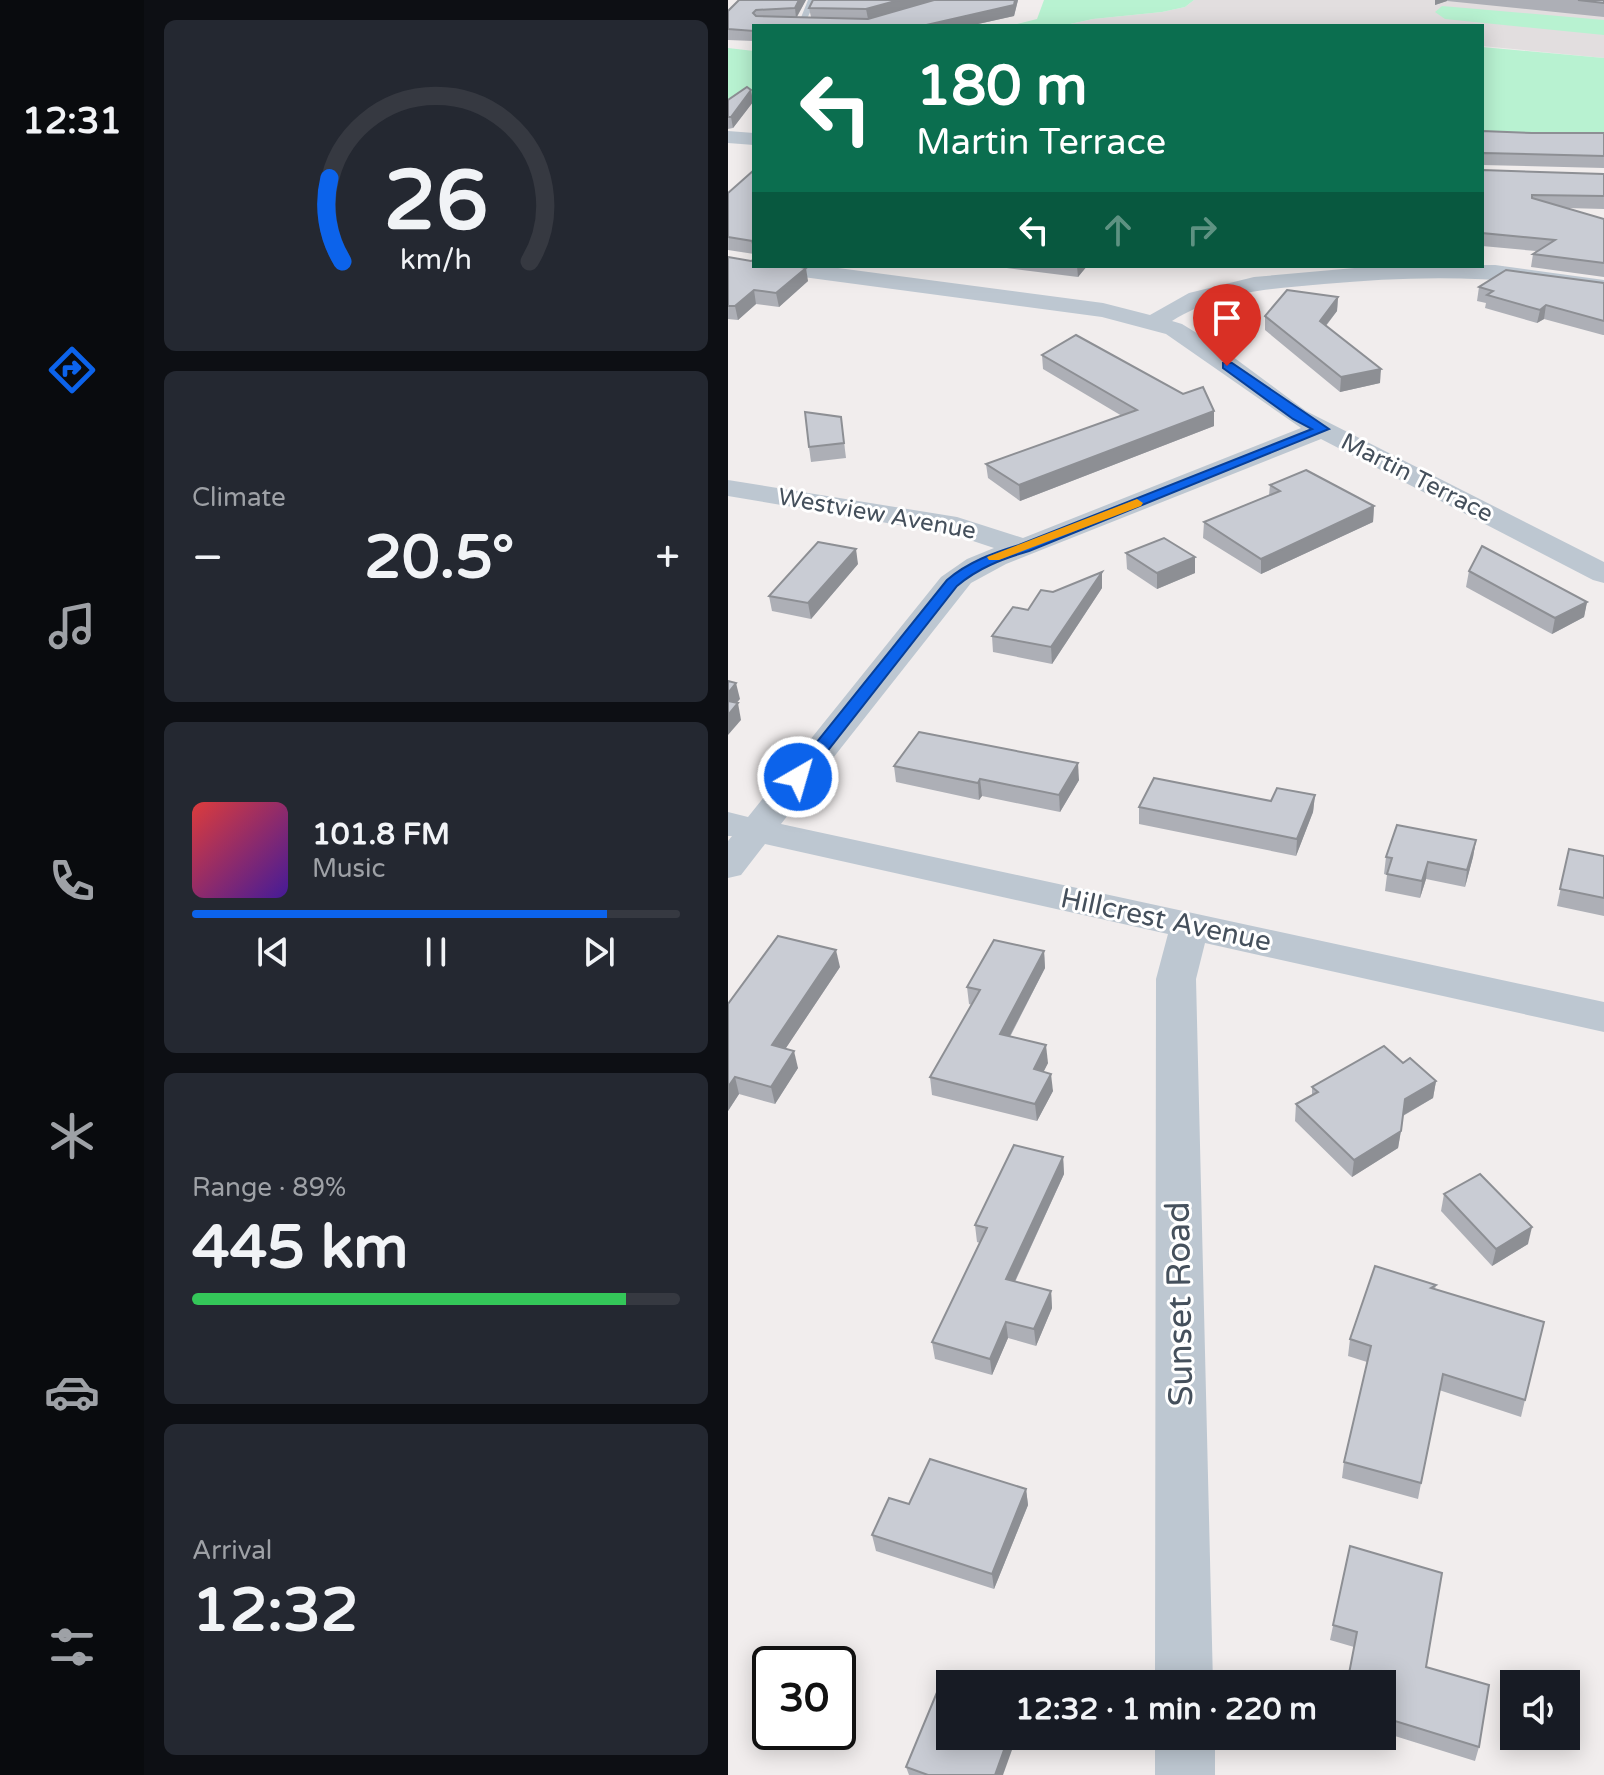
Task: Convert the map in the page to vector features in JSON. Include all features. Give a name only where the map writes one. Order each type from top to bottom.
[{"type":"street","points":[[728,137],[752,139]]},
{"type":"street","name":"Martin Terrace","points":[[788,268],[1103,310],[1155,322],[1191,338],[1275,401],[1323,429],[1604,574]]},
{"type":"street","points":[[1155,322],[1197,298],[1218,291],[1370,272],[1482,271],[1540,276],[1604,287]]},
{"type":"street","points":[[728,866],[742,827],[952,583],[979,564],[1323,429]]},
{"type":"street","name":"Westview Avenue","points":[[728,488],[957,526],[1024,548]]},
{"type":"street","name":"Hillcrest Avenue","points":[[742,827],[1604,1017]]},
{"type":"street","name":"Sunset Road","points":[[1184,1670],[1176,979],[1179,959],[1191,926]]},
{"type":"street","points":[[1185,1750],[1185,1775]]},
{"type":"lane","points":[[801,23],[812,0]]},
{"type":"lane","points":[[788,23],[812,24]]},
{"type":"shaded area","points":[[1194,0],[1604,0],[1604,58],[1484,46],[1484,24],[1070,24],[1185,7]]},
{"type":"green space","points":[[1044,0],[1194,0],[1185,7],[1162,12],[1070,24],[1017,24],[1037,19]]},
{"type":"green space","points":[[1442,6],[1604,20],[1604,35],[1445,19],[1435,12]]},
{"type":"green space","points":[[1484,47],[1604,58],[1604,135],[1484,131]]},
{"type":"green space","points":[[728,48],[752,51],[752,102],[728,101]]},
{"type":"building","points":[[739,0],[799,0],[795,8],[756,10],[753,13],[756,16],[868,19],[934,0],[1015,0],[1014,5],[931,24],[752,24],[752,31],[728,29],[728,11]]},
{"type":"building","points":[[813,0],[899,0],[866,9],[809,8]]},
{"type":"building","points":[[747,87],[751,90],[728,117],[728,100]]},
{"type":"building","points":[[1484,131],[1604,133],[1604,156],[1484,153]]},
{"type":"building","points":[[1484,170],[1604,174],[1604,196],[1532,195],[1532,198],[1604,219],[1604,263],[1533,254],[1555,240],[1484,233]]},
{"type":"building","points":[[752,172],[752,241],[728,237],[728,193]]},
{"type":"building","points":[[728,257],[752,261],[752,268],[806,268],[776,293],[754,290],[735,306],[728,306]]},
{"type":"building","points":[[1506,270],[1604,283],[1604,321],[1546,305],[1540,310],[1487,295],[1493,291],[1479,287]]},
{"type":"building","points":[[1287,290],[1338,297],[1320,321],[1381,369],[1341,377],[1265,316]]},
{"type":"building","points":[[1076,335],[1183,394],[1203,387],[1214,411],[1019,485],[986,464],[1137,410],[1042,355]]},
{"type":"building","points":[[805,412],[841,417],[844,443],[809,447]]},
{"type":"building","points":[[1306,470],[1374,506],[1261,559],[1204,522],[1280,491],[1270,485]]},
{"type":"building","points":[[1164,538],[1195,557],[1157,573],[1126,553]]},
{"type":"building","points":[[818,542],[856,549],[808,603],[769,596]]},
{"type":"building","points":[[1482,546],[1587,602],[1555,618],[1469,571]]},
{"type":"building","points":[[1102,572],[1051,647],[992,636],[1013,607],[1028,610],[1041,590],[1053,592]]},
{"type":"building","points":[[728,681],[736,683],[728,693]]},
{"type":"building","points":[[728,701],[738,703],[728,715]]},
{"type":"building","points":[[919,732],[1078,763],[1059,795],[894,766]]},
{"type":"building","points":[[1154,778],[1271,801],[1277,788],[1315,795],[1297,839],[1139,807]]},
{"type":"building","points":[[1397,825],[1476,840],[1467,870],[1428,862],[1422,881],[1387,874],[1392,858],[1386,857]]},
{"type":"building","points":[[1569,849],[1604,856],[1604,898],[1560,889]]},
{"type":"building","points":[[778,936],[836,950],[772,1045],[794,1051],[771,1087],[735,1077],[728,1087],[728,1004]]},
{"type":"building","points":[[994,940],[1044,951],[1000,1034],[1046,1045],[1034,1069],[1051,1074],[1035,1104],[930,1077],[980,990],[967,987]]},
{"type":"building","points":[[1384,1046],[1403,1063],[1410,1058],[1436,1081],[1405,1099],[1401,1131],[1354,1160],[1296,1104],[1318,1092],[1312,1087]]},
{"type":"building","points":[[1014,1145],[1063,1157],[1006,1279],[1051,1291],[1034,1329],[1006,1322],[990,1359],[932,1342],[987,1228],[975,1225]]},
{"type":"building","points":[[1480,1174],[1532,1227],[1496,1249],[1444,1194]]},
{"type":"building","points":[[1375,1266],[1436,1285],[1431,1288],[1544,1322],[1525,1400],[1443,1374],[1421,1483],[1344,1462],[1371,1346],[1350,1339]]},
{"type":"building","points":[[930,1459],[1026,1489],[992,1574],[872,1535],[889,1498],[909,1504]]},
{"type":"building","points":[[1350,1546],[1442,1573],[1426,1667],[1489,1685],[1479,1747],[1396,1721],[1396,1670],[1350,1670],[1357,1632],[1333,1625]]},
{"type":"building","points":[[936,1695],[936,1750],[1004,1750],[995,1775],[928,1775],[906,1767]]},
{"type":"slow traffic","points":[[994,557],[1137,503]]},
{"type":"route","points":[[798,777],[952,583],[965,572],[997,556],[1323,429],[1297,416],[1227,366]]}]
